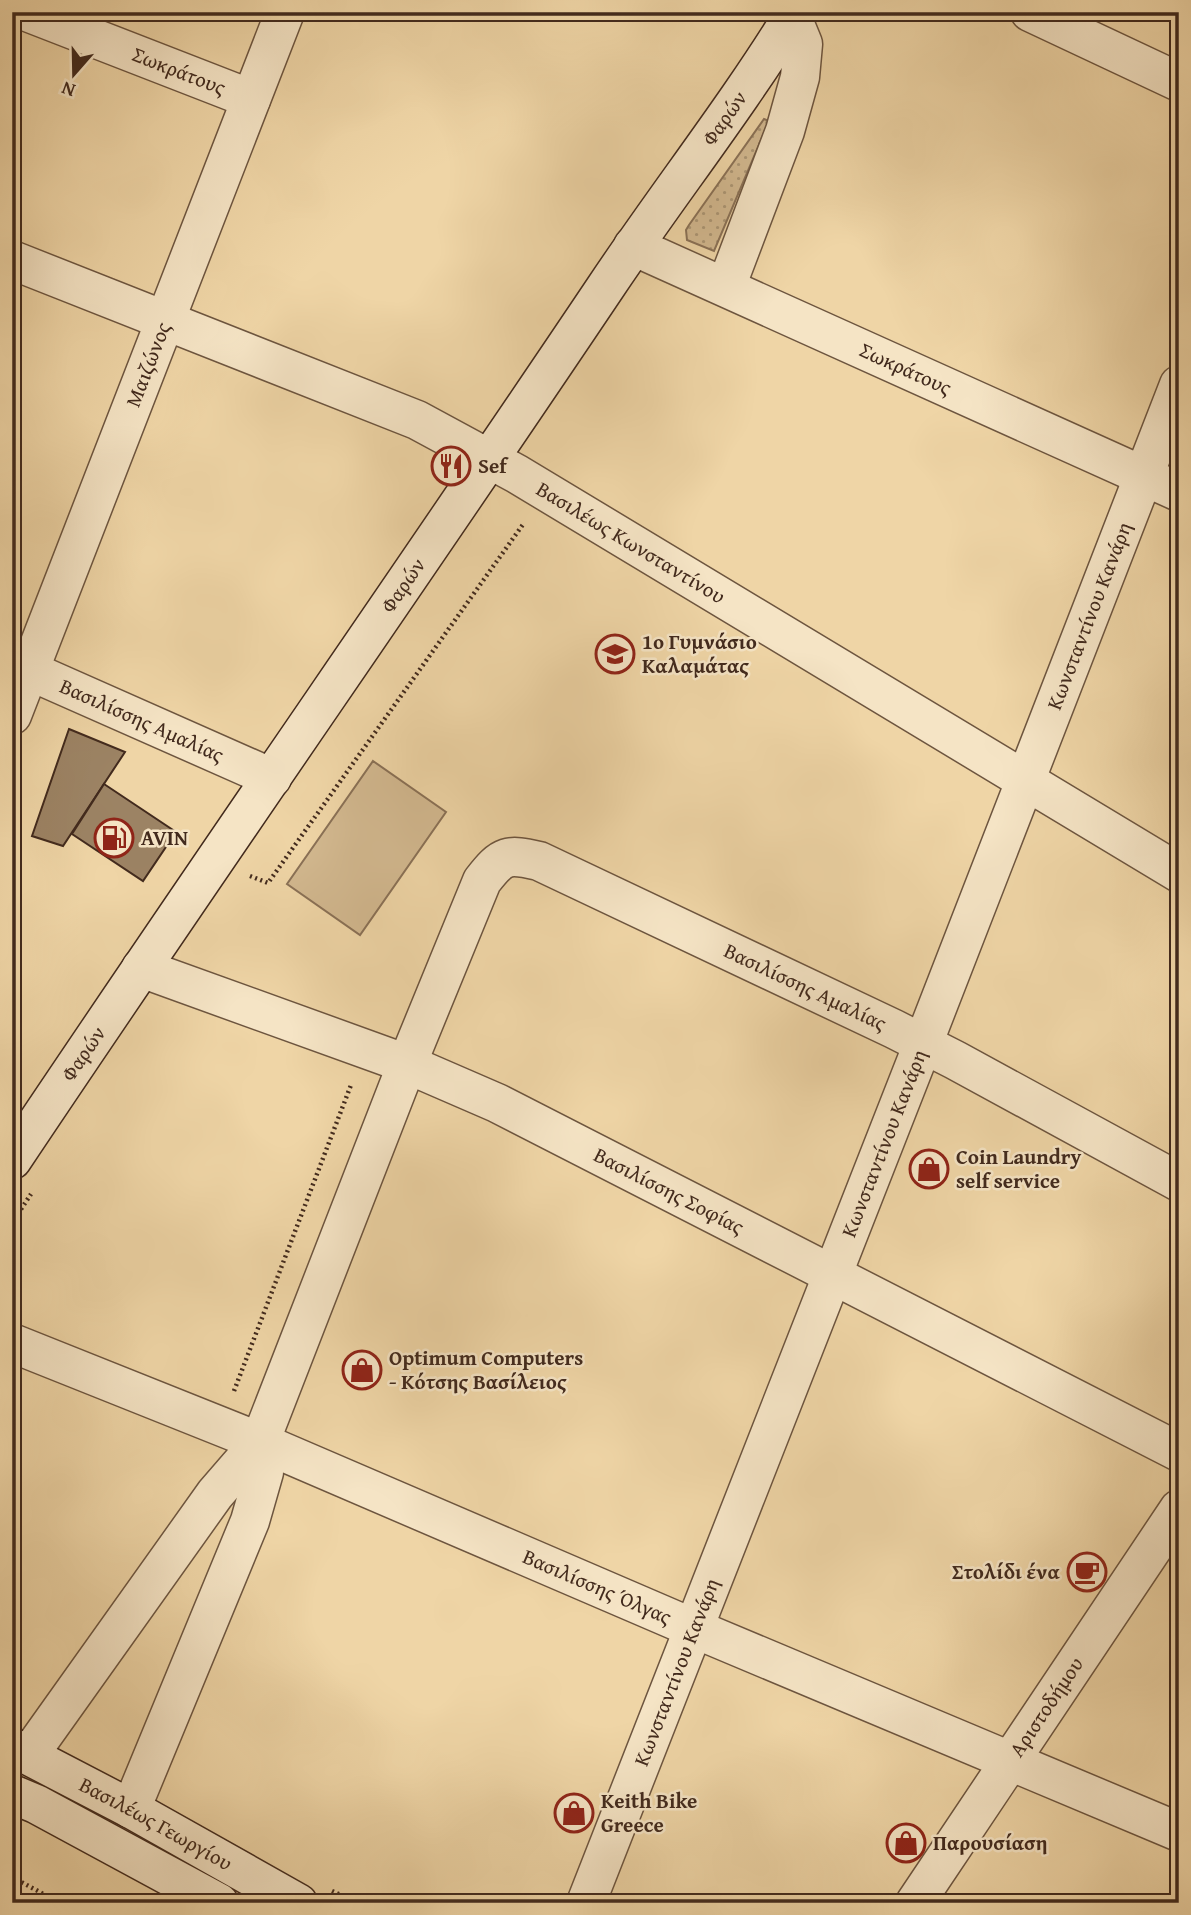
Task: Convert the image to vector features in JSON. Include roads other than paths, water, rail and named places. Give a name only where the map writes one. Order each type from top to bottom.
[{"type":"street","name":"Σωκράτους","points":[[27,12],[251,99]]},
{"type":"street","name":"Μαιζώνος","points":[[12,715],[20,667],[165,319],[285,12]]},
{"type":"street","points":[[1030,12],[1179,82]]},
{"type":"street","points":[[726,287],[785,131],[800,77],[803,44],[794,15]]},
{"type":"street","name":"Φαρών","points":[[24,1175],[141,968],[633,246],[794,15]]},
{"type":"street","name":"Σωκράτους","points":[[633,246],[1179,492]]},
{"type":"street","name":"Βασιλέως Κωνσταντίνου","points":[[12,260],[417,420],[490,458],[1179,873]]},
{"type":"street","name":"Κωνσταντίνου Κανάρη","points":[[589,1902],[693,1628],[1179,385]]},
{"type":"street","name":"Βασιλίσσης Αμαλίας","points":[[20,667],[272,778]]},
{"type":"street","name":"Βασιλίσσης Αμαλίας","points":[[407,1065],[482,881],[496,862],[514,856],[539,861],[923,1044],[1179,1182]]},
{"type":"street","name":"Βασιλίσσης Σοφίας","points":[[141,968],[407,1065],[497,1103],[1179,1452]]},
{"type":"street","points":[[20,1751],[215,1494],[260,1442],[407,1065]]},
{"type":"street","name":"Βασιλίσσης Όλγας","points":[[12,1343],[260,1442],[1179,1832]]},
{"type":"street","points":[[131,1809],[250,1521],[264,1472],[260,1442]]},
{"type":"street","name":"Αριστοδήμου","points":[[915,1903],[1179,1510]]},
{"type":"street","name":"Βασιλέως Γεωργίου","points":[[20,1751],[131,1809],[298,1903]]},
{"type":"street","name":"Βασιλέως Γεωργίου","points":[[12,1794],[59,1816],[219,1903]]},
{"type":"place","name":"Sef","points":[[451,466]]},
{"type":"place","name":"1ο Γυμνάσιο Καλαμάτας","points":[[615,654]]},
{"type":"place","name":"AVIN","points":[[114,838]]},
{"type":"place","name":"Coin Laundry self service","points":[[929,1169]]},
{"type":"place","name":"Optimum Computers - Κότσης Βασίλειος","points":[[362,1370]]},
{"type":"place","name":"Στολίδι ένα","points":[[1087,1572]]},
{"type":"place","name":"Keith Bike Greece","points":[[574,1813]]},
{"type":"place","name":"Παρουσίαση","points":[[906,1843]]}]
